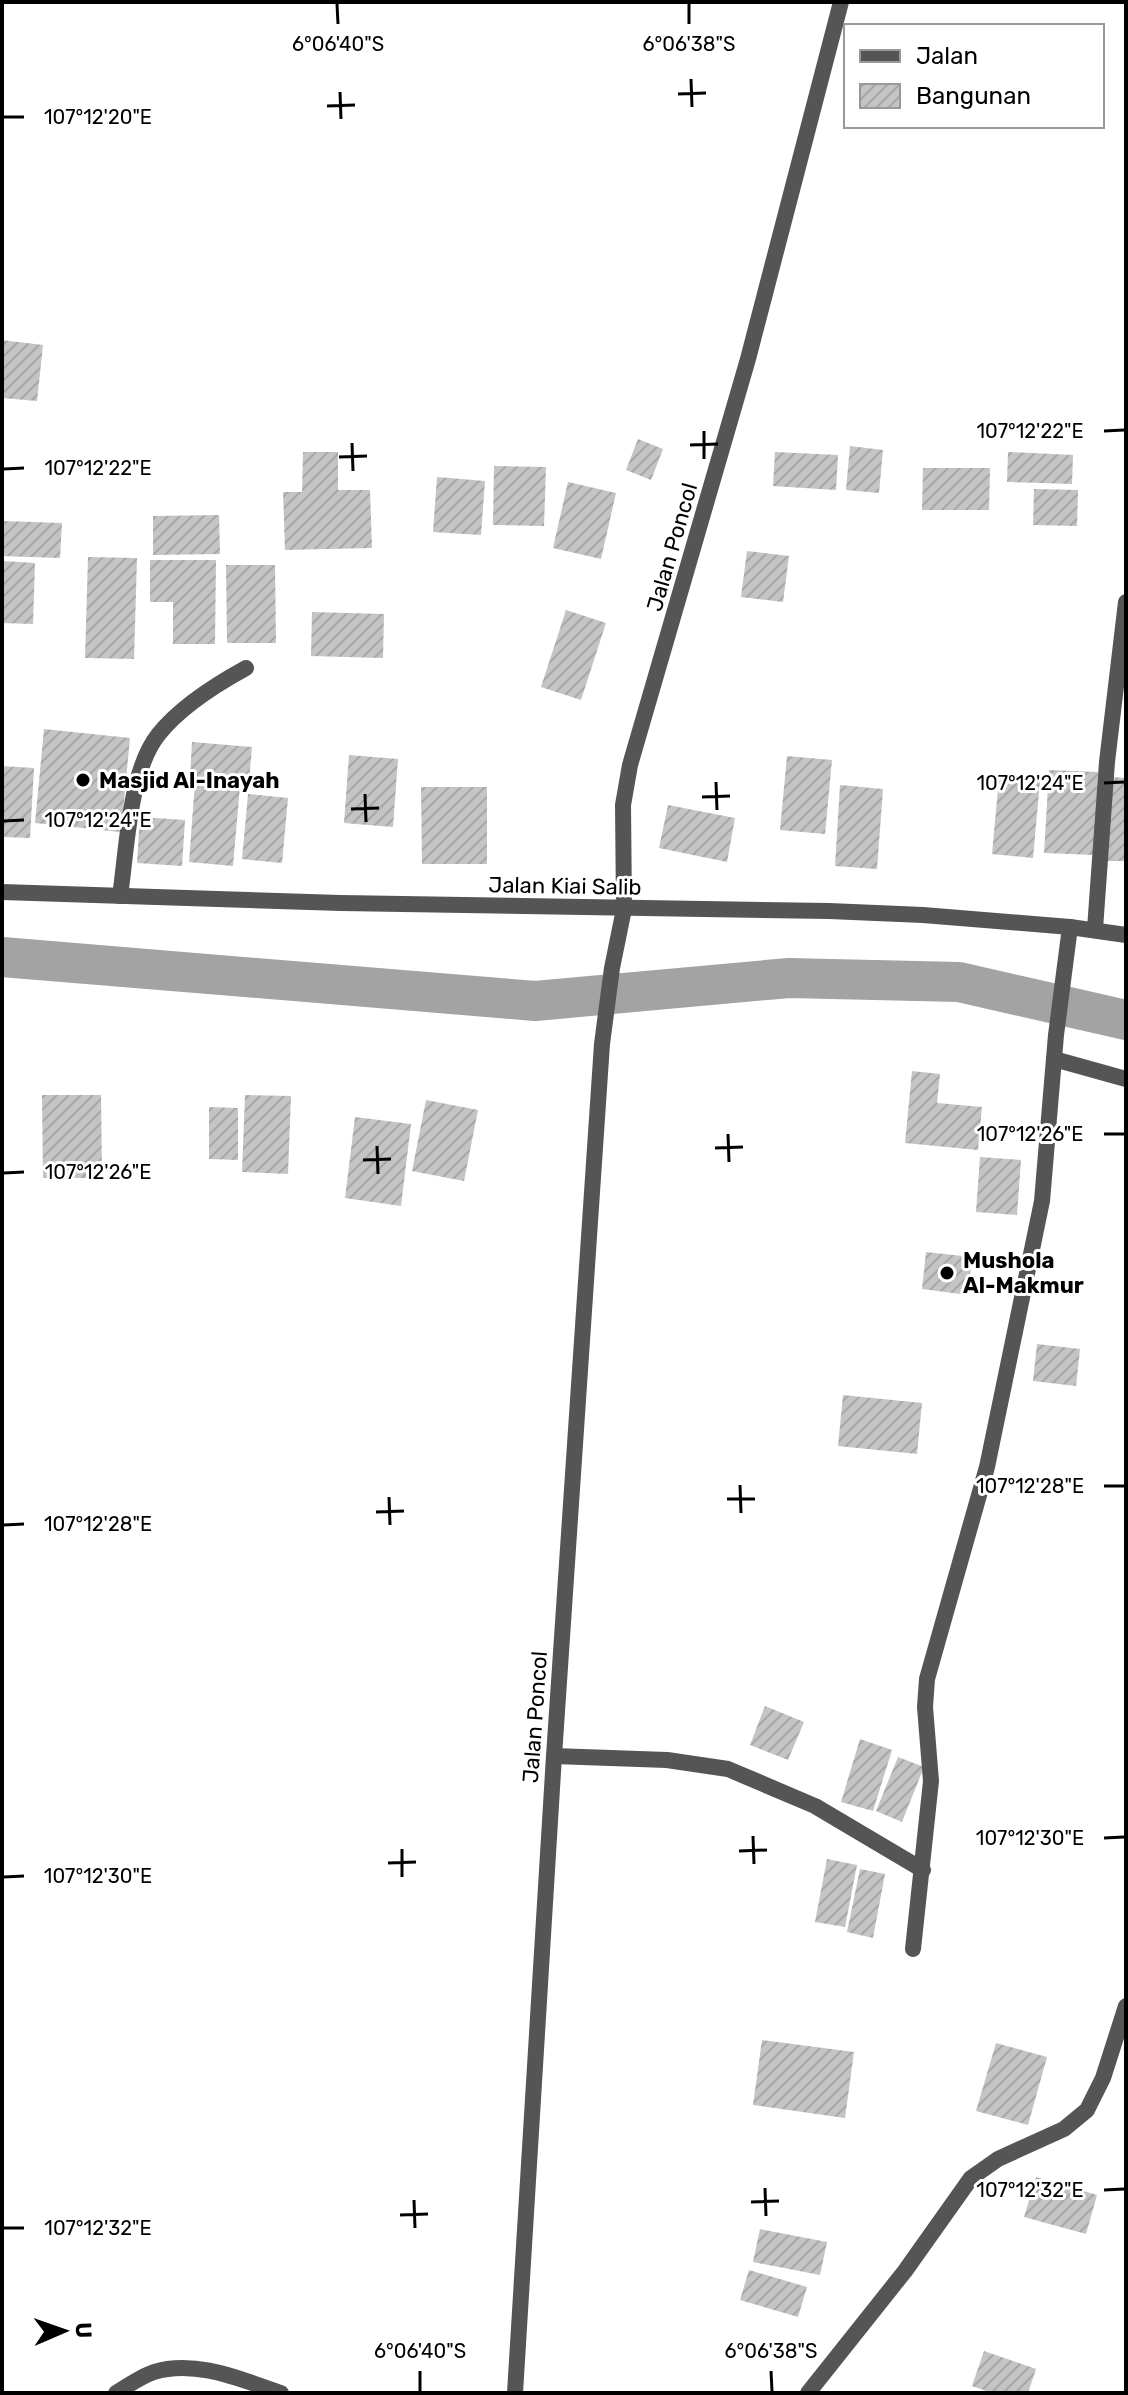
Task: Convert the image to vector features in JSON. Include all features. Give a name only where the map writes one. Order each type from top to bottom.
[{"type":"street","name":"Jalan Poncol","points":[[515,2393],[602,1044],[624,909],[623,805],[630,765],[748,359],[841,2]]},
{"type":"street","points":[[1095,929],[1107,762],[1126,602]]},
{"type":"street","points":[[120,896],[142,765],[157,735],[190,704],[246,668]]},
{"type":"street","name":"Jalan Kiai Salib","points":[[2,892],[624,909],[829,911],[1095,929],[1126,935]]},
{"type":"street","points":[[913,1949],[931,1781],[925,1707],[927,1679],[987,1467],[1039,1217],[1056,1035],[1070,927]]},
{"type":"street","points":[[1054,1059],[1126,1079]]},
{"type":"street","points":[[554,1756],[667,1760],[728,1769],[815,1806],[923,1870]]},
{"type":"street","points":[[808,2393],[905,2271],[971,2178],[998,2159],[1064,2129],[1087,2110],[1103,2078],[1126,2006]]},
{"type":"street","points":[[116,2393],[155,2372],[189,2368],[221,2372],[281,2393]]},
{"type":"building","points":[[2,340],[43,345],[37,401],[2,398]]},
{"type":"building","points":[[638,439],[663,449],[651,480],[626,470]]},
{"type":"building","points":[[850,446],[883,450],[879,493],[846,490]]},
{"type":"building","points":[[303,452],[338,452],[338,490],[370,490],[372,548],[285,550],[283,492],[302,492]]},
{"type":"building","points":[[775,452],[838,455],[836,490],[773,486]]},
{"type":"building","points":[[1008,452],[1073,455],[1072,484],[1007,482]]},
{"type":"building","points":[[494,466],[546,467],[544,526],[493,525]]},
{"type":"building","points":[[923,468],[990,468],[989,510],[922,510]]},
{"type":"building","points":[[437,477],[485,481],[481,535],[433,532]]},
{"type":"building","points":[[568,482],[616,493],[601,559],[553,548]]},
{"type":"building","points":[[1034,489],[1078,490],[1077,526],[1033,525]]},
{"type":"building","points":[[219,515],[220,554],[153,555],[153,516]]},
{"type":"building","points":[[2,521],[62,523],[60,558],[2,556]]},
{"type":"building","points":[[747,551],[789,556],[783,602],[741,597]]},
{"type":"building","points":[[88,557],[137,558],[134,659],[85,658]]},
{"type":"building","points":[[150,560],[216,560],[215,644],[173,644],[173,602],[150,602]]},
{"type":"building","points":[[2,561],[35,563],[33,624],[2,623]]},
{"type":"building","points":[[226,565],[275,565],[276,643],[227,643]]},
{"type":"building","points":[[566,610],[606,623],[581,700],[541,687]]},
{"type":"building","points":[[312,612],[384,614],[383,658],[311,656]]},
{"type":"building","name":"Masjid Al-Inayah","points":[[44,729],[130,738],[121,832],[35,823]]},
{"type":"building","points":[[192,742],[252,747],[249,782],[190,777]]},
{"type":"building","points":[[349,755],[398,759],[393,827],[344,823]]},
{"type":"building","points":[[787,756],[832,760],[825,834],[780,830]]},
{"type":"building","points":[[2,766],[34,768],[30,838],[2,837]]},
{"type":"building","points":[[1049,770],[1098,772],[1094,855],[1044,853]]},
{"type":"building","points":[[1111,777],[1126,778],[1126,861],[1107,861]]},
{"type":"building","points":[[999,778],[1040,781],[1033,858],[992,854]]},
{"type":"building","points":[[195,782],[240,786],[233,866],[189,862]]},
{"type":"building","points":[[840,785],[883,789],[877,869],[835,866]]},
{"type":"building","points":[[421,787],[487,787],[487,864],[422,864]]},
{"type":"building","points":[[248,794],[288,798],[282,863],[242,859]]},
{"type":"building","points":[[668,805],[735,818],[727,862],[659,848]]},
{"type":"building","points":[[140,817],[185,820],[182,866],[137,863]]},
{"type":"building","points":[[912,1071],[940,1074],[937,1103],[982,1107],[978,1150],[905,1143]]},
{"type":"building","points":[[42,1095],[101,1095],[102,1178],[43,1178]]},
{"type":"building","points":[[245,1095],[291,1096],[288,1174],[242,1172]]},
{"type":"building","points":[[426,1100],[478,1110],[464,1181],[412,1171]]},
{"type":"building","points":[[209,1107],[238,1108],[238,1160],[209,1159]]},
{"type":"building","points":[[355,1117],[411,1124],[401,1206],[345,1198]]},
{"type":"building","points":[[980,1157],[1021,1160],[1017,1215],[976,1212]]},
{"type":"building","name":"Mushola Al-Makmur","points":[[926,1252],[972,1257],[968,1295],[922,1289]]},
{"type":"building","points":[[1037,1344],[1080,1349],[1076,1386],[1033,1381]]},
{"type":"building","points":[[843,1395],[922,1403],[917,1454],[838,1446]]},
{"type":"building","points":[[765,1706],[804,1722],[788,1760],[750,1745]]},
{"type":"building","points":[[860,1739],[892,1750],[873,1811],[841,1802]]},
{"type":"building","points":[[898,1757],[924,1767],[902,1822],[876,1811]]},
{"type":"building","points":[[827,1859],[857,1865],[845,1927],[815,1922]]},
{"type":"building","points":[[860,1869],[885,1874],[873,1938],[847,1932]]},
{"type":"building","points":[[762,2040],[854,2052],[845,2118],[753,2105]]},
{"type":"building","points":[[996,2043],[1047,2057],[1028,2125],[976,2111]]},
{"type":"building","points":[[1036,2177],[1097,2195],[1086,2234],[1024,2217]]},
{"type":"building","points":[[760,2229],[827,2242],[820,2275],[753,2262]]},
{"type":"building","points":[[749,2270],[807,2287],[798,2317],[740,2300]]},
{"type":"building","points":[[984,2351],[1036,2369],[1028,2393],[992,2393],[972,2386]]},
{"type":"waterway","points":[[2,957],[535,1001],[789,978],[959,982],[1126,1020]]},
{"type":"place","name":"Masjid Al-Inayah","points":[[83,780]]},
{"type":"place","name":"Mushola Al-Makmur","points":[[947,1273]]}]
